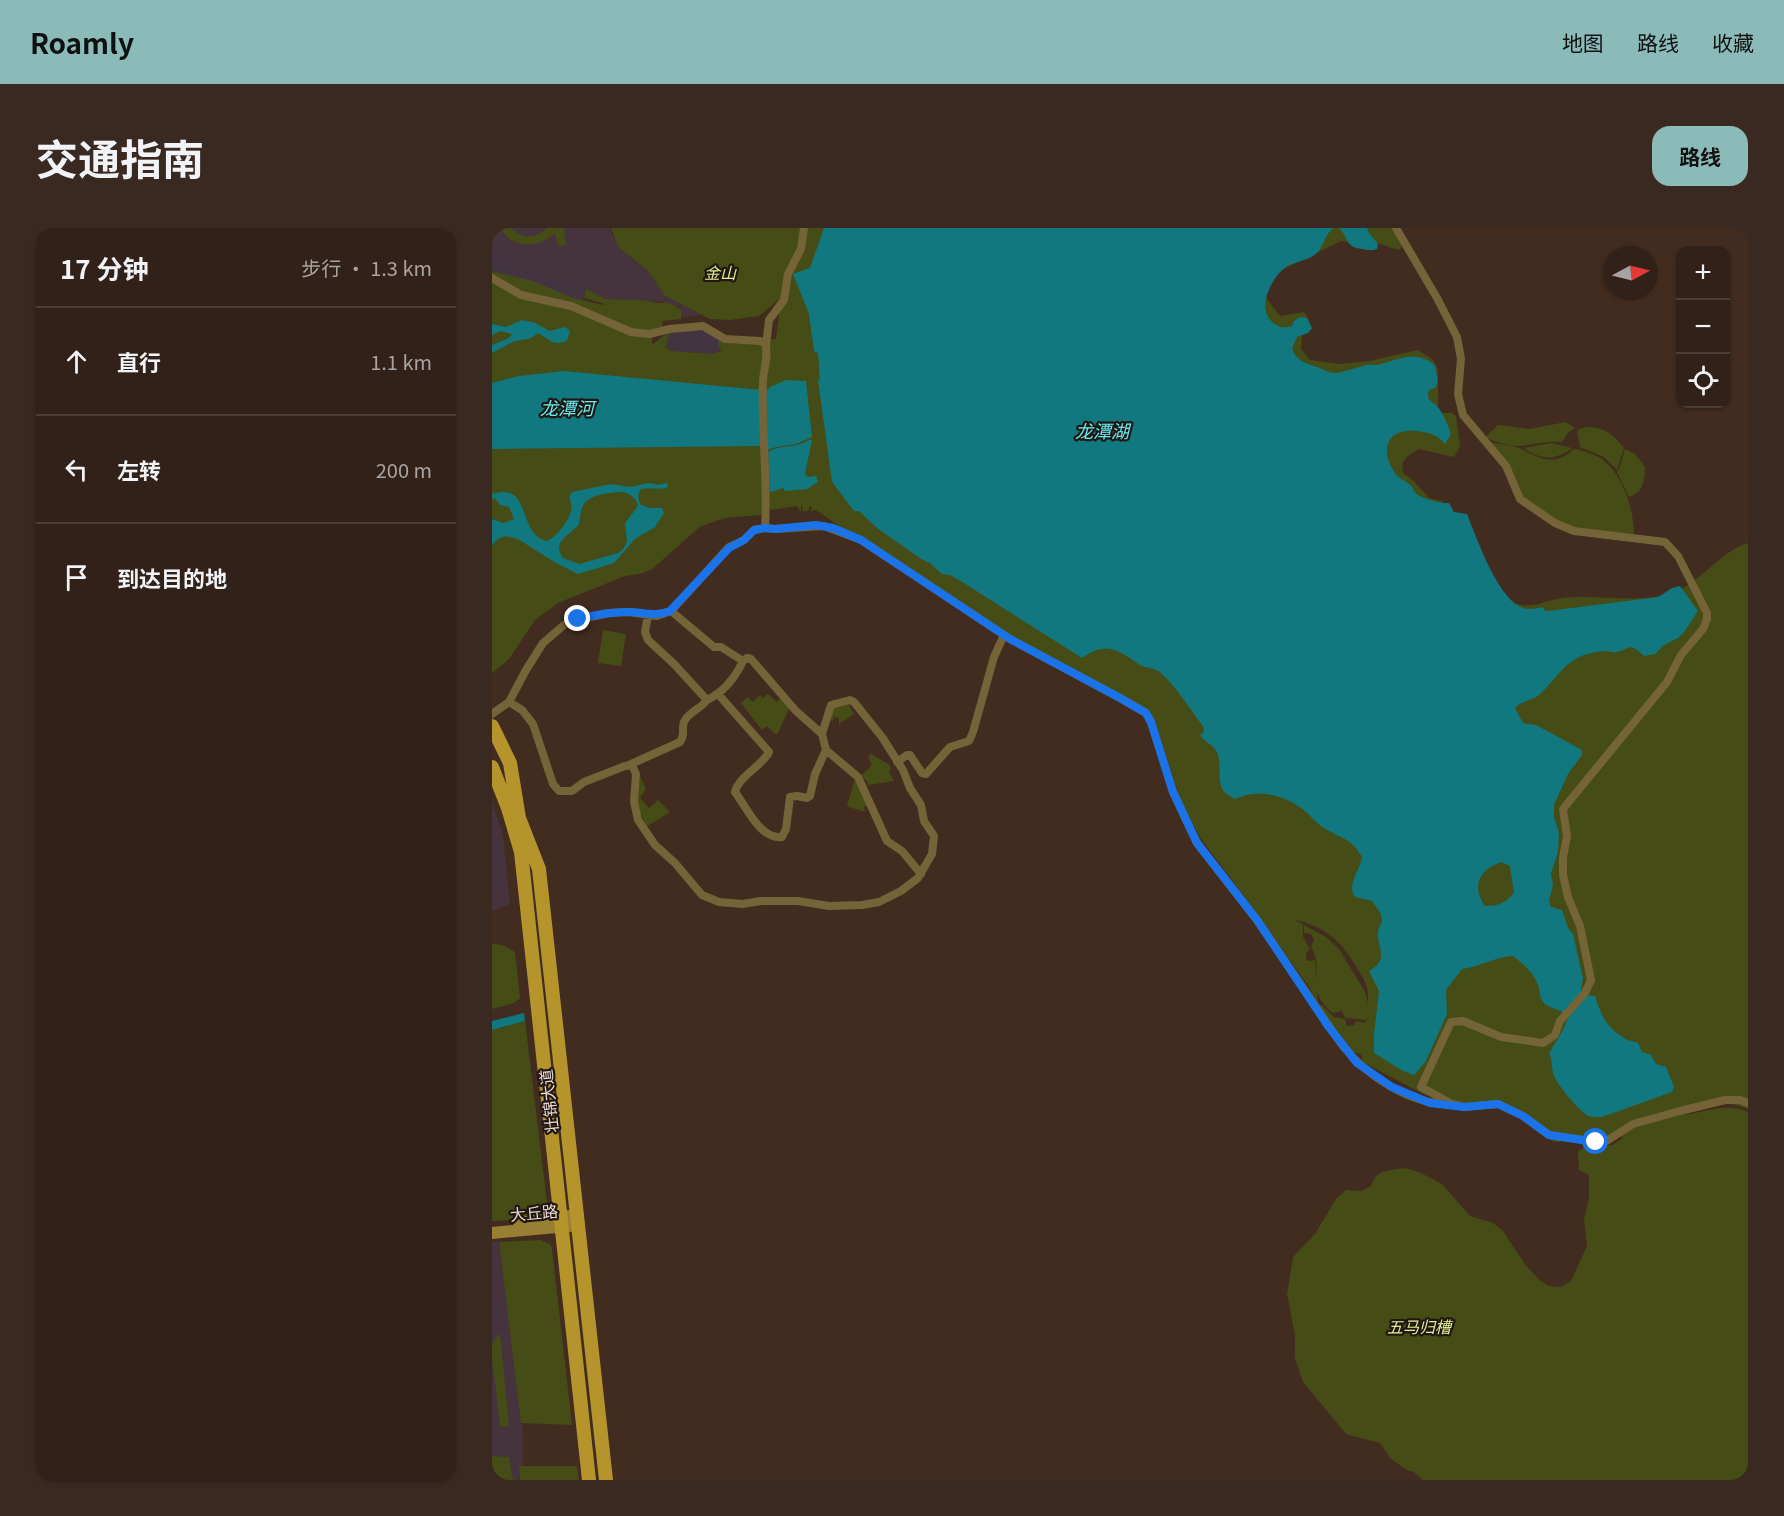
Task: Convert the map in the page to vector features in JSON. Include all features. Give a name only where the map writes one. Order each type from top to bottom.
[{"type":"main road","name":"壮锦大道","points":[[492,726],[510,763],[519,818],[539,869],[606,1480]]},
{"type":"main road","name":"壮锦大道","points":[[492,767],[508,808],[521,852],[589,1480]]},
{"type":"main road","name":"大丘路","points":[[492,1233],[578,1220]]},
{"type":"main road","name":"大丘路","points":[[492,1226],[562,1222]]},
{"type":"street","points":[[765,528],[763,439],[769,320],[784,300],[788,274],[801,249],[804,228]]},
{"type":"street","points":[[1396,228],[1457,337],[1461,359],[1458,394],[1463,415],[1506,466],[1520,499],[1555,523],[1574,531],[1665,542],[1678,556],[1707,612],[1703,629],[1681,655],[1667,682],[1563,809],[1567,840],[1562,869],[1566,891],[1580,926],[1590,974],[1590,985],[1563,1016],[1556,1035],[1546,1042],[1540,1043],[1490,1034],[1463,1022],[1452,1022],[1421,1087],[1452,1104]]},
{"type":"street","points":[[492,278],[521,295],[574,307],[631,332],[649,334],[703,326],[725,339],[756,340],[766,346]]},
{"type":"street","points":[[492,714],[509,702],[543,643],[564,625],[578,619],[609,613],[629,612],[657,616],[670,611],[729,548],[744,540],[754,530],[824,526],[857,538],[1004,635],[1146,713],[1151,722],[1173,792],[1197,843],[1257,920],[1342,1045],[1357,1063],[1392,1087],[1430,1103],[1464,1107],[1498,1104],[1523,1116],[1549,1135],[1596,1142],[1605,1142],[1633,1124],[1680,1111],[1725,1100],[1740,1100],[1748,1103]]},
{"type":"street","points":[[670,611],[714,647],[722,647],[743,661]]},
{"type":"street","points":[[648,615],[645,632],[648,640],[674,664],[706,700]]},
{"type":"street","points":[[897,762],[910,755],[922,773],[926,774],[950,747],[969,741],[994,657],[1004,635]]},
{"type":"street","points":[[509,702],[522,710],[533,724],[553,784],[559,791],[572,791],[584,782],[680,742],[684,735],[686,719],[706,700],[718,694],[731,682],[743,661],[749,658],[755,662],[774,688],[796,711],[822,734]]},
{"type":"street","points":[[718,694],[769,750],[767,756],[754,767],[735,790],[752,819],[774,837],[780,838],[785,833],[790,797],[807,798],[810,796],[815,774],[826,750]]},
{"type":"street","points":[[629,765],[632,765],[636,771],[635,808],[642,826],[655,845],[675,863],[702,895],[712,900],[742,904],[792,900],[826,906],[869,904],[884,900],[911,885],[921,874],[932,854],[934,837],[923,819],[920,802],[910,788],[905,773],[882,737],[850,700],[831,705],[822,734],[826,750],[858,777],[864,785],[880,828],[888,841],[902,851],[921,874]]},
{"type":"shaded area","points":[[492,228],[611,228],[611,233],[633,260],[648,271],[665,296],[702,315],[682,317],[682,309],[668,302],[606,299],[574,284],[529,274],[502,258],[492,256]]},
{"type":"shaded area","points":[[492,256],[502,258],[529,274],[586,289],[580,308],[492,274]]},
{"type":"shaded area","points":[[702,329],[719,339],[721,348],[719,352],[710,355],[677,352],[666,348],[668,336],[671,333]]},
{"type":"shaded area","points":[[492,800],[503,836],[510,904],[492,911]]},
{"type":"shaded area","points":[[492,1242],[499,1242],[523,1432],[523,1465],[519,1466],[520,1480],[492,1480]]},
{"type":"green space","points":[[501,228],[511,228],[524,236],[534,236],[547,228],[564,228],[566,245],[558,246],[555,233],[542,242],[519,243],[506,235]]},
{"type":"green space","points":[[611,228],[1397,228],[1402,246],[1399,250],[1377,243],[1361,244],[1341,241],[1280,271],[1264,285],[1267,299],[1280,316],[1304,312],[1309,325],[1302,333],[1301,349],[1310,360],[1340,364],[1369,361],[1418,350],[1433,360],[1438,370],[1438,408],[1442,413],[1451,413],[1456,416],[1460,447],[1454,457],[1419,449],[1404,461],[1403,473],[1414,481],[1429,498],[1442,501],[1453,514],[1491,595],[1522,605],[1575,597],[1647,598],[1660,596],[1672,593],[1692,582],[1728,553],[1748,543],[1748,1109],[1719,1100],[1682,1115],[1723,1108],[1748,1112],[1748,1480],[1423,1480],[1391,1459],[1380,1443],[1346,1434],[1303,1382],[1295,1358],[1295,1335],[1287,1294],[1293,1257],[1315,1234],[1336,1199],[1346,1190],[1361,1191],[1371,1186],[1375,1177],[1382,1172],[1405,1168],[1421,1173],[1442,1184],[1470,1216],[1493,1223],[1502,1230],[1539,1280],[1549,1286],[1561,1287],[1571,1281],[1587,1246],[1584,1219],[1589,1198],[1589,1175],[1579,1170],[1578,1151],[1583,1148],[1613,1145],[1624,1137],[1554,1142],[1511,1109],[1452,1101],[1423,1094],[1363,1062],[1361,1054],[1352,1052],[1320,1006],[1321,1004],[1334,1017],[1345,1019],[1347,1026],[1354,1025],[1356,1021],[1366,1023],[1367,1017],[1366,1020],[1345,1018],[1342,1011],[1332,1013],[1320,999],[1317,992],[1318,1003],[1253,908],[1201,839],[1180,799],[1155,721],[997,632],[816,510],[811,511],[812,507],[810,506],[808,511],[803,511],[801,502],[801,512],[797,506],[770,510],[770,507],[761,515],[725,518],[701,526],[651,570],[625,576],[558,603],[535,620],[509,659],[492,673],[492,271],[533,281],[573,298],[604,305],[584,298],[586,289],[606,299],[668,302],[682,310],[681,319],[662,321],[663,328],[652,334],[652,345],[671,333],[666,348],[672,351],[713,354],[721,351],[718,344],[719,339],[733,344],[776,339],[781,298],[759,316],[730,320],[710,319],[665,296],[648,271],[618,247]],"holes":[[[1295,920],[1315,926],[1339,943],[1352,959],[1366,984],[1368,1003],[1364,990],[1339,949],[1326,937],[1304,925],[1304,933],[1311,934],[1314,940],[1311,947],[1316,959],[1317,983],[1315,960],[1306,959],[1306,953],[1310,949],[1303,937],[1303,924]]]},
{"type":"green space","points":[[1566,422],[1575,428],[1562,442],[1517,446],[1485,437],[1498,425],[1529,429]]},
{"type":"green space","points":[[1586,427],[1608,432],[1624,448],[1617,470],[1604,457],[1580,447],[1577,430]]},
{"type":"green space","points":[[1488,441],[1517,447],[1548,460],[1560,458],[1574,449],[1590,453],[1601,459],[1611,468],[1622,485],[1630,505],[1634,535],[1569,527],[1522,498]]},
{"type":"green space","points":[[1551,443],[1572,448],[1554,457],[1542,457],[1524,448]]},
{"type":"green space","points":[[1625,449],[1635,454],[1645,467],[1640,489],[1629,497],[1617,472]]},
{"type":"green space","points":[[603,630],[626,634],[621,666],[598,663]]},
{"type":"green space","points":[[768,694],[777,702],[781,698],[789,709],[778,733],[775,734],[767,726],[762,730],[741,703],[747,697],[753,702],[760,695],[763,698]]},
{"type":"green space","points":[[844,703],[849,705],[854,714],[839,724],[839,718],[834,717],[833,721],[828,720],[831,709]]},
{"type":"green space","points":[[871,754],[890,765],[889,772],[894,781],[868,785],[861,776],[872,765],[868,757]]},
{"type":"green space","points":[[640,776],[646,789],[640,798],[649,808],[658,800],[670,812],[646,827],[637,805]]},
{"type":"green space","points":[[855,779],[869,805],[864,807],[865,812],[847,805]]},
{"type":"green space","points":[[492,944],[502,945],[515,952],[520,998],[514,1003],[492,1009]]},
{"type":"green space","points":[[525,1021],[547,1202],[544,1209],[532,1217],[492,1221],[492,1030]]},
{"type":"green space","points":[[541,1240],[550,1244],[552,1248],[572,1425],[521,1423],[499,1242]]},
{"type":"green space","points":[[500,1333],[509,1425],[506,1427],[500,1426],[492,1357],[492,1343]]},
{"type":"green space","points":[[492,1456],[509,1457],[513,1480],[492,1480]]},
{"type":"green space","points":[[519,1466],[577,1466],[579,1480],[520,1480]]},
{"type":"water","name":"龙潭湖","points":[[824,228],[1334,228],[1316,254],[1286,267],[1276,278],[1266,300],[1267,315],[1271,321],[1283,327],[1292,326],[1294,321],[1300,317],[1307,318],[1312,328],[1308,333],[1297,337],[1292,349],[1302,361],[1330,372],[1379,365],[1408,357],[1428,360],[1435,365],[1438,382],[1435,388],[1429,390],[1428,396],[1441,412],[1451,434],[1445,444],[1436,436],[1424,432],[1398,433],[1389,442],[1387,456],[1396,475],[1410,485],[1418,495],[1433,501],[1449,503],[1454,512],[1467,514],[1483,554],[1508,597],[1528,609],[1542,607],[1546,611],[1658,597],[1680,586],[1698,611],[1678,638],[1664,645],[1655,654],[1644,656],[1630,647],[1621,651],[1601,651],[1584,655],[1565,667],[1539,695],[1515,708],[1523,723],[1536,725],[1582,750],[1582,755],[1568,774],[1554,805],[1554,817],[1559,832],[1558,852],[1551,874],[1553,885],[1549,901],[1551,907],[1562,910],[1568,928],[1573,934],[1583,978],[1581,991],[1585,995],[1595,996],[1608,1025],[1626,1039],[1638,1043],[1642,1052],[1651,1055],[1656,1064],[1666,1067],[1674,1087],[1672,1092],[1602,1117],[1584,1113],[1556,1080],[1549,1053],[1568,1018],[1566,1013],[1544,1003],[1533,976],[1513,956],[1462,969],[1446,990],[1447,1014],[1426,1061],[1414,1075],[1374,1053],[1379,991],[1369,971],[1380,960],[1378,934],[1382,922],[1381,914],[1372,901],[1355,897],[1353,892],[1353,882],[1362,857],[1354,846],[1322,827],[1304,810],[1286,799],[1269,794],[1252,794],[1235,799],[1225,793],[1220,782],[1217,752],[1200,735],[1204,732],[1203,726],[1176,689],[1158,671],[1142,666],[1110,649],[1098,650],[1082,658],[959,580],[942,574],[930,563],[877,528],[859,511],[854,511],[832,482],[818,380],[820,379],[818,353],[814,351],[809,314],[793,274],[810,268]],"holes":[[[1501,862],[1510,866],[1514,893],[1501,903],[1485,906],[1478,892],[1478,885],[1483,874],[1487,869]]]},
{"type":"water","points":[[1339,228],[1367,228],[1378,244],[1377,249],[1368,250],[1352,246]]},
{"type":"water","points":[[522,320],[535,323],[550,331],[565,327],[570,331],[567,341],[552,342],[537,334],[529,339],[515,341],[492,353],[492,345],[509,338],[512,334],[500,331],[492,335],[492,324],[506,327]]},
{"type":"water","name":"龙潭河","points":[[564,371],[761,390],[760,446],[492,449],[492,383],[519,376]]},
{"type":"water","points":[[786,380],[806,381],[812,437],[796,444],[767,450],[766,392],[770,387]]},
{"type":"water","points":[[812,440],[805,474],[807,477],[816,476],[818,482],[807,489],[784,491],[784,488],[770,492],[768,452]]},
{"type":"water","points":[[667,483],[668,487],[665,488],[640,490],[638,496],[640,504],[649,508],[662,508],[664,513],[655,527],[635,539],[614,563],[578,574],[518,539],[503,537],[492,546],[492,519],[503,523],[514,519],[509,507],[500,505],[496,499],[492,498],[492,494],[505,492],[514,495],[531,529],[537,536],[547,541],[558,533],[568,519],[572,492],[611,484],[629,487]],"holes":[[[623,492],[631,495],[638,506],[625,523],[627,542],[623,549],[618,553],[579,564],[563,558],[559,549],[560,543],[578,526],[583,506],[587,501],[598,495]]]},
{"type":"water","points":[[524,1013],[525,1021],[492,1030],[492,1021]]},
{"type":"route","points":[[578,619],[629,612],[657,616],[670,611],[729,548],[744,540],[754,530],[816,525],[833,528],[861,540],[1010,639],[1146,713],[1151,722],[1173,792],[1197,843],[1257,920],[1328,1026],[1357,1063],[1392,1087],[1430,1103],[1464,1107],[1498,1104],[1523,1116],[1549,1135],[1596,1142]]},
{"type":"park label","name":"金山","points":[[720,273]]},
{"type":"park label","name":"五马归槽","points":[[1419,1327]]}]
